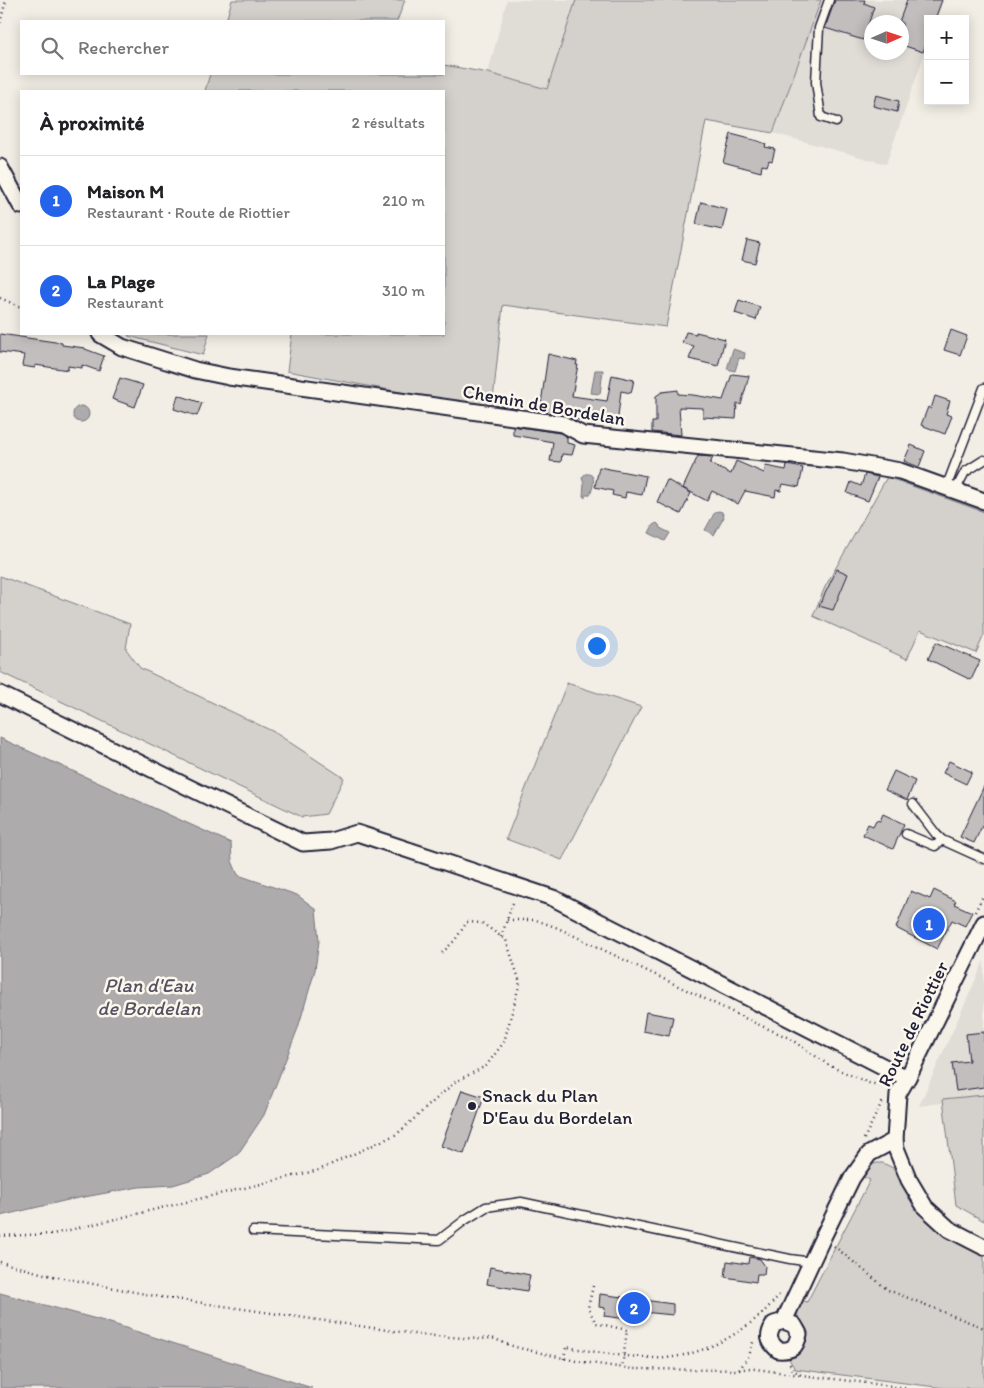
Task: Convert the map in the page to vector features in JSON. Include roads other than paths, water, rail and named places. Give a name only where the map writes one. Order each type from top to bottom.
[{"type":"street","points":[[0,167],[20,204]]},
{"type":"street","name":"Chemin de Bordelan","points":[[102,335],[122,347],[195,370],[229,377],[563,424],[583,435],[843,461],[900,472],[984,501]]},
{"type":"street","points":[[0,694],[303,843],[332,841],[357,833],[553,898],[908,1077]]},
{"type":"street","name":"Route de Riottier","points":[[984,923],[898,1094],[895,1140],[896,1148],[908,1180],[925,1207],[949,1229],[984,1247]]},
{"type":"street","points":[[784,1350],[778,1350],[770,1343],[769,1333],[774,1324],[784,1321],[852,1178],[869,1154],[895,1140]]},
{"type":"lane","points":[[829,0],[819,28],[816,82],[821,116],[836,122]]},
{"type":"lane","points":[[951,489],[984,388]]},
{"type":"lane","points":[[951,489],[965,472],[984,460]]},
{"type":"lane","points":[[913,804],[942,840],[984,859]]},
{"type":"lane","points":[[906,834],[935,846],[942,840]]},
{"type":"lane","points":[[253,1231],[439,1240],[486,1207],[521,1202],[790,1259],[812,1262]]},
{"type":"water","points":[[733,349],[745,353],[744,359],[739,358],[735,371],[727,369]]},
{"type":"water","points":[[595,370],[603,370],[600,394],[591,393]]},
{"type":"water","points":[[81,406],[87,408],[89,414],[87,420],[81,422],[75,420],[73,414],[75,408]]},
{"type":"water","points":[[585,474],[592,475],[594,481],[590,495],[585,495],[585,498],[583,496],[584,484],[582,478]]},
{"type":"water","points":[[715,512],[722,512],[724,517],[714,535],[705,530]]},
{"type":"water","points":[[657,523],[660,528],[670,533],[665,541],[649,533],[653,525]]},
{"type":"water","name":"Plan d'Eau de Bordelan","points":[[0,738],[231,843],[232,861],[238,875],[297,895],[316,909],[319,941],[315,970],[298,1028],[264,1115],[238,1154],[209,1174],[173,1185],[139,1187],[68,1200],[0,1216]]},
{"type":"water","points":[[0,1293],[104,1321],[312,1388],[0,1388]]},
{"type":"place","name":"Maison M","points":[[929,924]]},
{"type":"place","name":"Snack du Plan D'Eau du Bordelan","points":[[472,1106]]},
{"type":"place","name":"La Plage","points":[[634,1308]]}]
